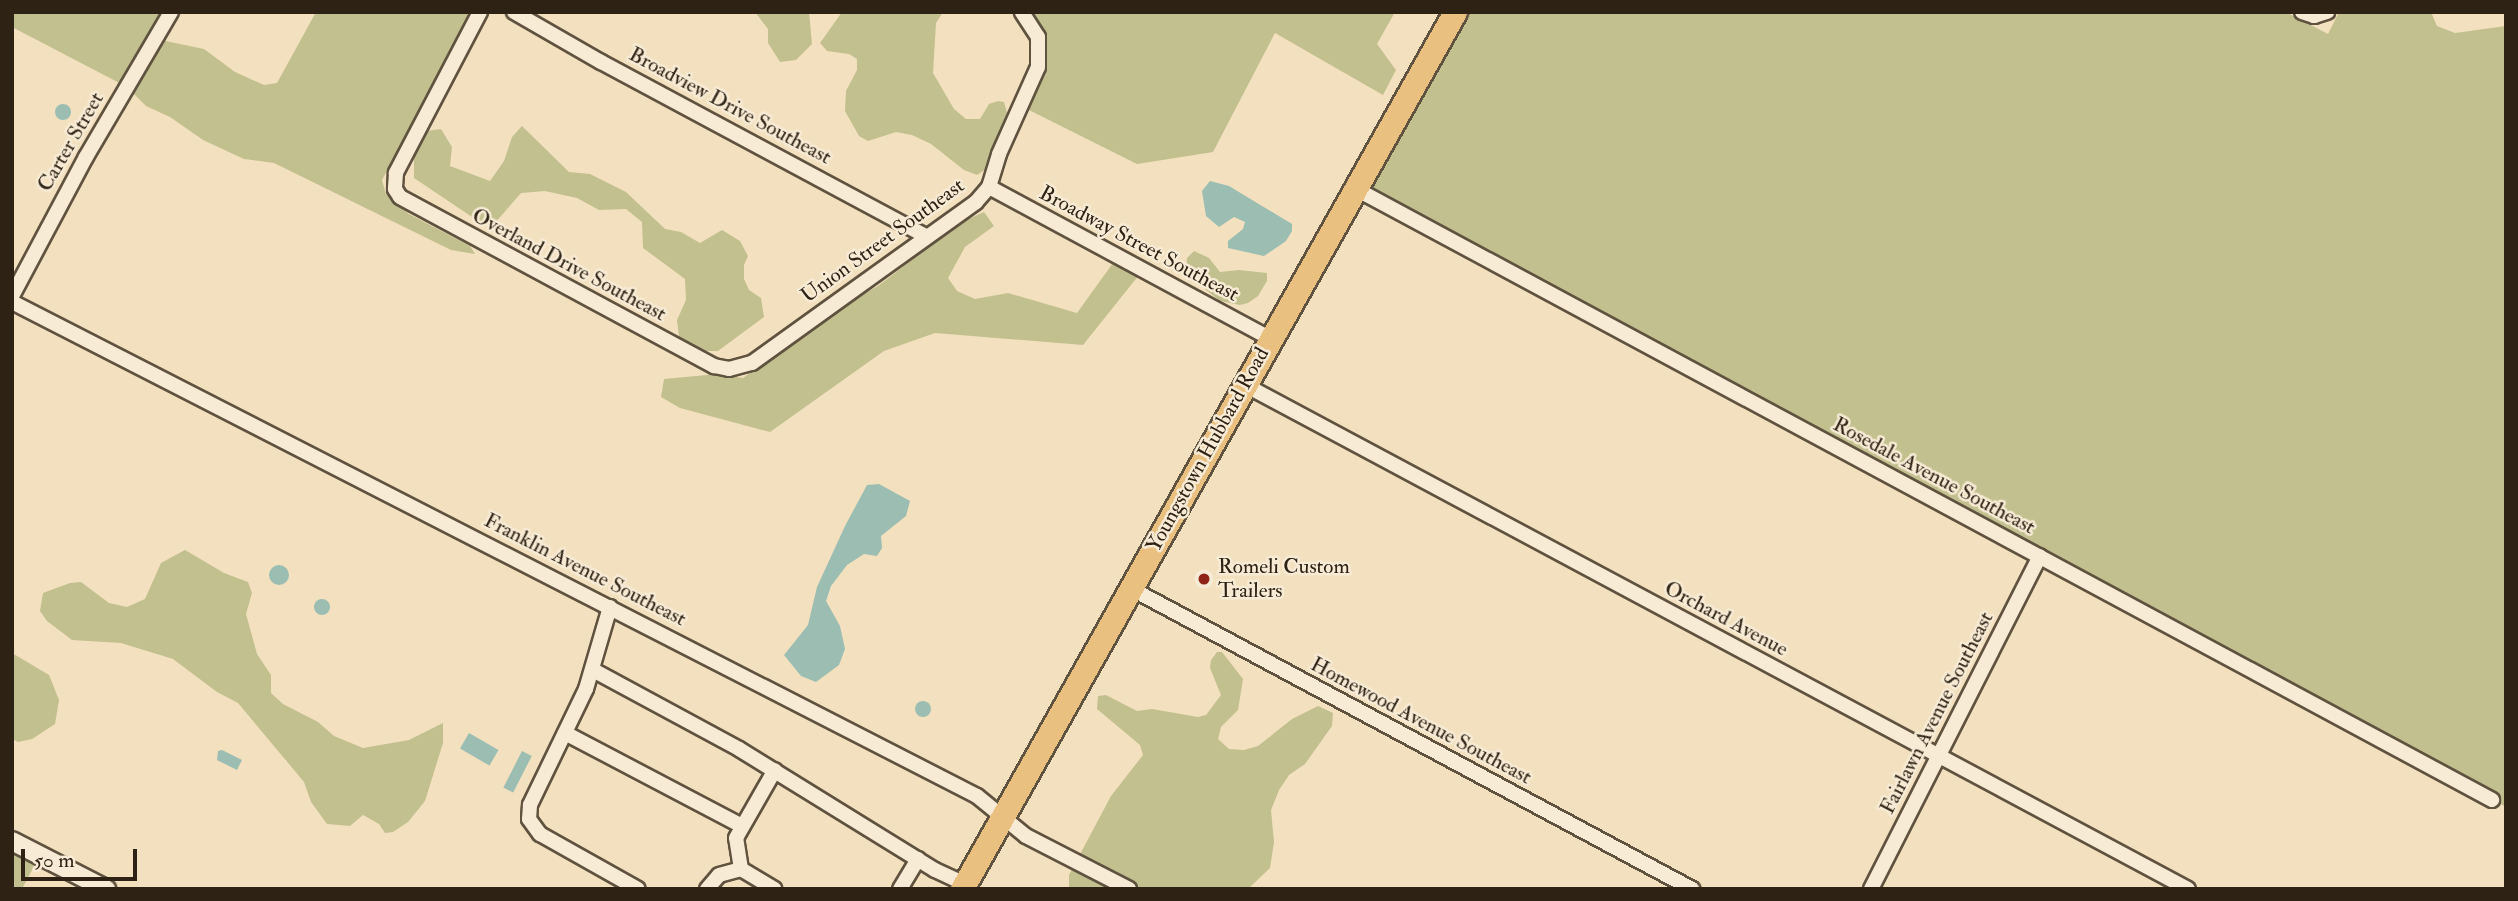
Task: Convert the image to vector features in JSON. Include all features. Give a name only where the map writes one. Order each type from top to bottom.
[{"type":"main road","name":"Youngstown Hubbard Road","points":[[963,886],[1455,12]]},
{"type":"street","name":"Carter Street","points":[[12,296],[86,157],[171,12]]},
{"type":"street","name":"Overland Drive Southeast","points":[[480,12],[396,173],[395,189],[400,197],[714,366],[729,369]]},
{"type":"street","name":"Broadview Drive Southeast","points":[[514,12],[601,62],[926,236]]},
{"type":"street","name":"Union Street Southeast","points":[[729,369],[752,363],[976,202],[989,187],[999,154],[1038,67],[1040,44],[1036,30],[1022,12]]},
{"type":"street","points":[[2302,12],[2314,16],[2327,12]]},
{"type":"street","name":"Broadway Street Southeast","points":[[989,187],[1270,338]]},
{"type":"street","name":"Rosedale Avenue Southeast","points":[[1356,189],[2492,800]]},
{"type":"street","name":"Franklin Avenue Southeast","points":[[12,302],[977,796],[1026,836],[1129,889]]},
{"type":"street","name":"Orchard Avenue","points":[[1245,385],[2188,889]]},
{"type":"street","name":"Fairlawn Avenue Southeast","points":[[1871,889],[2040,556]]},
{"type":"street","name":"Homewood Avenue Southeast","points":[[1130,588],[1692,889]]},
{"type":"street","points":[[610,607],[593,670],[530,805],[530,824],[540,834],[638,889]]},
{"type":"street","points":[[593,670],[775,770],[963,886]]},
{"type":"street","points":[[565,733],[742,826]]},
{"type":"street","points":[[741,869],[736,838],[775,770]]},
{"type":"street","points":[[12,841],[106,889]]},
{"type":"street","points":[[900,889],[918,859]]},
{"type":"street","points":[[707,889],[719,875],[741,869],[774,889]]},
{"type":"shaded area","points":[[12,12],[171,12],[156,39],[204,49],[235,72],[264,85],[277,83],[316,12],[471,12],[382,180],[386,194],[409,214],[470,246],[475,254],[451,250],[274,163],[244,159],[203,140],[170,117],[146,106],[127,87],[12,27]]},
{"type":"shaded area","points":[[755,12],[809,12],[812,44],[796,60],[780,62],[768,43],[768,29]]},
{"type":"shaded area","points":[[842,12],[943,12],[936,23],[933,73],[954,109],[966,119],[980,119],[989,104],[1004,102],[1007,113],[986,169],[977,175],[964,170],[931,144],[912,135],[896,132],[868,141],[859,136],[845,111],[846,91],[857,70],[857,59],[849,54],[827,51],[820,43]]},
{"type":"shaded area","points":[[1022,12],[1395,12],[1377,44],[1396,70],[1383,95],[1275,33],[1213,152],[1137,164],[1021,106],[1040,54]]},
{"type":"shaded area","points":[[1455,12],[2286,12],[2328,34],[2339,12],[2431,12],[2437,26],[2455,33],[2506,26],[2506,807],[1356,189]]},
{"type":"shaded area","points":[[522,126],[569,172],[590,174],[626,192],[665,229],[681,232],[700,243],[722,230],[740,241],[748,256],[744,265],[744,279],[749,290],[761,298],[764,317],[718,351],[702,351],[680,345],[677,320],[686,300],[685,279],[643,248],[642,222],[626,209],[599,210],[577,198],[545,191],[521,193],[494,224],[484,225],[414,178],[414,153],[426,131],[441,129],[452,147],[450,166],[490,181],[504,161],[512,137]]},
{"type":"shaded area","points":[[984,212],[994,226],[965,247],[948,278],[957,291],[975,299],[1008,293],[1077,313],[1113,263],[1139,275],[1083,345],[935,333],[884,351],[770,432],[680,408],[661,397],[664,379],[718,374],[743,378],[828,315],[878,286],[960,223]]},
{"type":"shaded area","points":[[1194,251],[1209,258],[1220,272],[1239,270],[1267,273],[1267,281],[1258,296],[1248,303],[1240,305],[1220,301],[1186,274],[1187,258]]},
{"type":"shaded area","points":[[185,550],[224,573],[248,582],[252,593],[246,614],[257,654],[271,675],[271,693],[283,704],[318,722],[334,736],[363,748],[409,740],[443,723],[443,743],[425,801],[408,822],[393,832],[385,833],[379,824],[363,815],[350,826],[327,824],[311,802],[304,782],[238,703],[217,692],[173,659],[121,643],[72,640],[47,621],[40,611],[43,593],[81,582],[109,603],[127,607],[145,599],[161,563]]},
{"type":"shaded area","points":[[1217,652],[1222,652],[1243,679],[1238,710],[1221,727],[1218,739],[1229,749],[1244,750],[1258,746],[1292,719],[1318,706],[1333,713],[1332,726],[1305,764],[1289,775],[1279,790],[1271,810],[1274,842],[1270,868],[1250,887],[1069,889],[1069,875],[1111,796],[1143,755],[1140,745],[1097,709],[1098,696],[1106,695],[1137,711],[1152,709],[1198,717],[1206,715],[1221,695],[1210,668],[1211,660]]},
{"type":"shaded area","points":[[12,653],[49,675],[59,700],[55,724],[32,739],[18,742],[12,739]]},
{"type":"shaded area","points":[[12,841],[40,855],[22,889],[12,889]]},
{"type":"water","points":[[60,104],[66,104],[71,112],[69,118],[60,120],[55,115],[55,109]]},
{"type":"water","points":[[1210,181],[1229,186],[1292,224],[1292,231],[1286,241],[1264,256],[1228,248],[1228,241],[1243,229],[1245,222],[1234,217],[1219,227],[1206,216],[1202,191]]},
{"type":"water","points":[[879,484],[910,501],[906,516],[881,536],[882,548],[877,556],[864,554],[847,565],[831,586],[826,601],[840,626],[845,649],[839,665],[816,682],[801,676],[784,655],[808,625],[817,587],[867,485]]},
{"type":"water","points":[[279,565],[286,568],[289,575],[286,582],[279,585],[272,582],[269,575],[272,568]]},
{"type":"water","points":[[319,599],[325,599],[330,607],[328,613],[319,615],[314,610],[314,604]]},
{"type":"water","points":[[920,701],[926,701],[931,709],[929,715],[920,717],[915,712],[915,706]]},
{"type":"water","points":[[469,733],[498,750],[489,766],[460,749]]},
{"type":"water","points":[[222,750],[242,760],[237,770],[217,760],[218,751]]},
{"type":"water","points":[[522,751],[532,756],[513,793],[503,788]]},
{"type":"place","name":"Romeli Custom Trailers","points":[[1204,579]]}]
